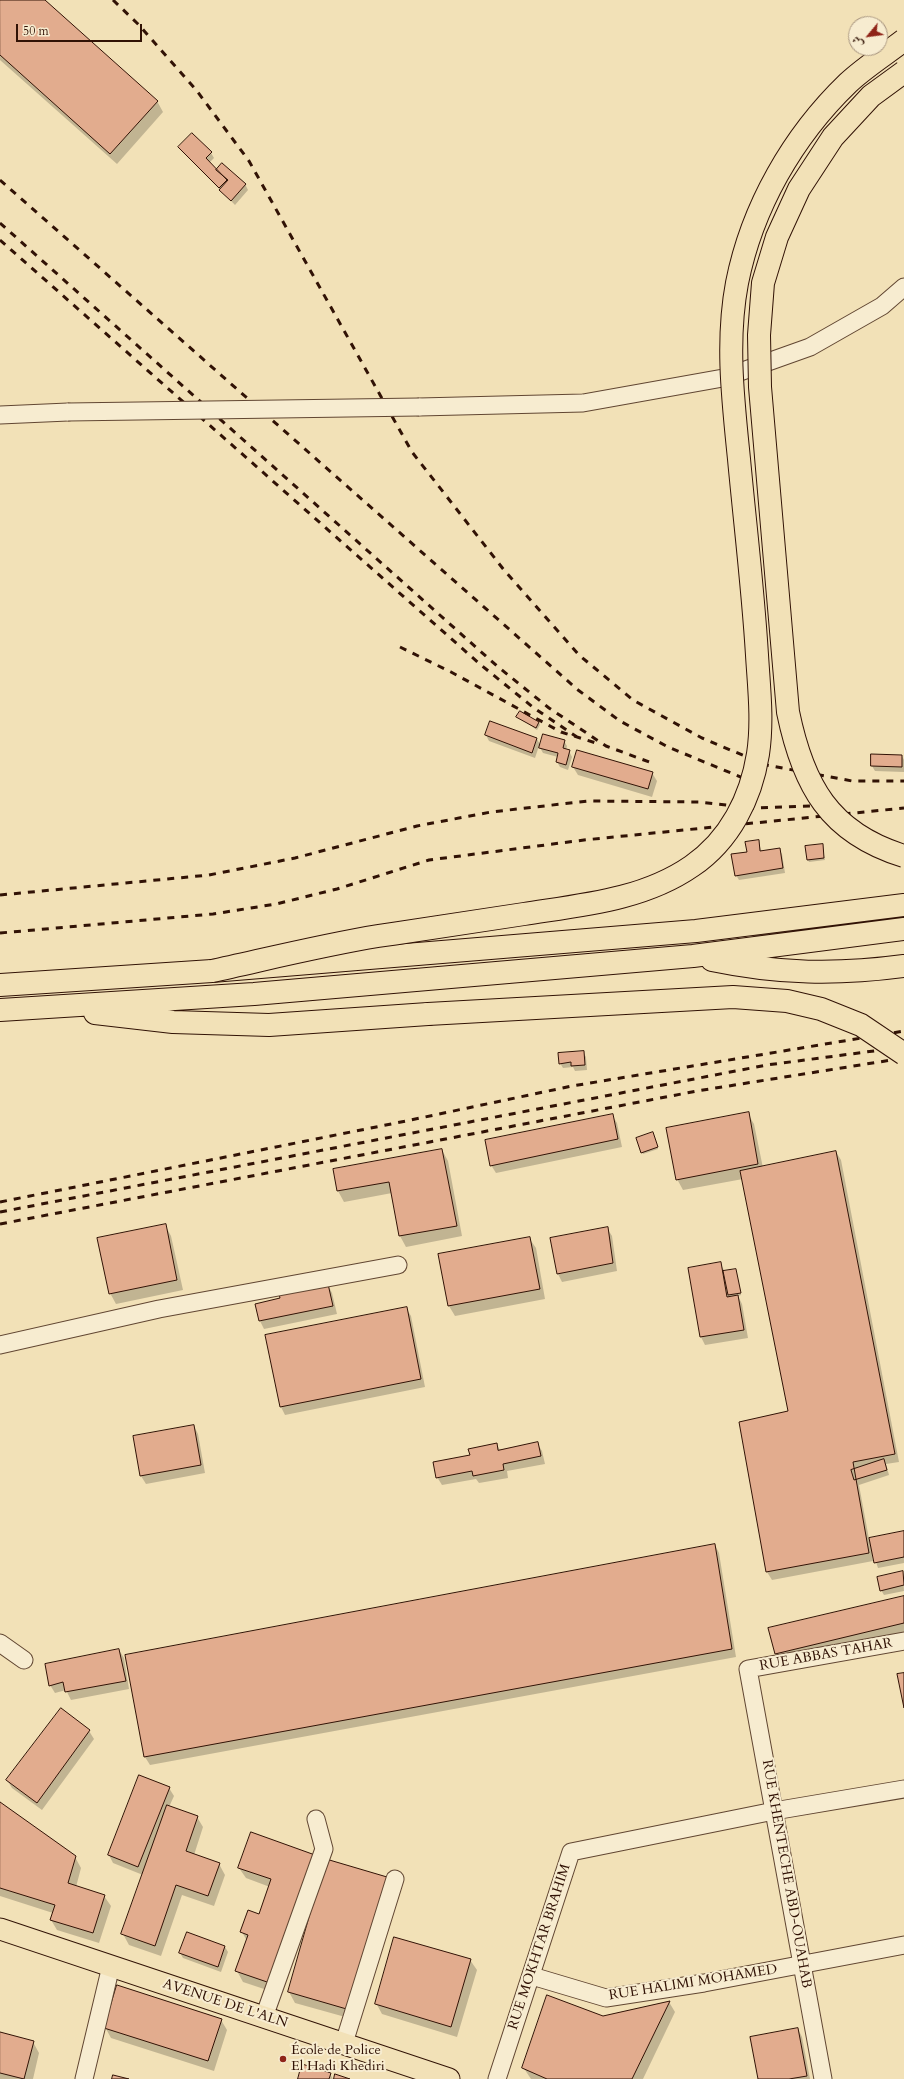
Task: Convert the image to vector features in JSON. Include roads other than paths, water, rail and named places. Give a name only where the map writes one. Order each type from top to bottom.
[{"type":"highway","points":[[212,971],[372,937],[602,902],[652,888],[692,866],[715,846],[728,832],[751,786],[758,752],[761,725],[755,616],[732,394],[730,338],[737,282],[752,231],[777,173],[811,121],[851,81],[904,40]]},
{"type":"highway","points":[[904,72],[871,96],[833,137],[799,189],[777,237],[763,283],[759,335],[760,387],[788,712],[794,740],[807,777],[820,799],[839,822],[862,838],[885,850],[904,856]]},
{"type":"highway","points":[[0,986],[212,971],[696,931],[904,904]]},
{"type":"highway","points":[[0,1010],[36,1006],[254,994],[694,956],[904,929]]},
{"type":"highway","points":[[694,956],[749,967],[806,972],[861,972],[904,966]]},
{"type":"highway","points":[[36,1006],[174,1022],[269,1025],[428,1014],[733,997],[787,1001],[821,1010],[861,1025],[904,1054]]},
{"type":"main road","name":"AVENUE DE L'ALN","points":[[0,1929],[449,2079]]},
{"type":"street","points":[[0,415],[68,412],[583,403],[723,378],[810,347],[882,306],[904,287]]},
{"type":"street","points":[[0,1345],[159,1309],[398,1265]]},
{"type":"street","name":"RUE ABBAS TAHAR","points":[[748,1669],[904,1641]]},
{"type":"street","points":[[0,1644],[24,1660]]},
{"type":"street","name":"RUE KHENTECHE ABD-OUAHAB","points":[[748,1669],[823,2079]]},
{"type":"street","points":[[774,1811],[904,1789]]},
{"type":"street","name":"RUE MOKHTAR BRAHIM","points":[[497,2079],[532,1976],[571,1852],[774,1811]]},
{"type":"street","points":[[264,2017],[324,1849],[316,1819]]},
{"type":"street","points":[[344,2043],[396,1879]]},
{"type":"street","name":"RUE HALIMI MOHAMED","points":[[532,1976],[606,1998],[704,1983],[904,1945]]},
{"type":"street","points":[[84,2079],[111,1966]]},
{"type":"railway","points":[[113,0],[139,25],[197,91],[249,161],[412,452],[504,570],[579,655],[633,700],[702,738],[766,765],[852,781],[904,781]]},
{"type":"railway","points":[[0,180],[578,690],[620,721],[668,747],[748,780]]},
{"type":"railway","points":[[0,223],[497,666],[549,708],[606,746],[652,763]]},
{"type":"railway","points":[[0,240],[481,665],[534,708],[577,737]]},
{"type":"railway","points":[[400,647],[451,672],[561,732],[596,743]]},
{"type":"railway","points":[[0,895],[209,875],[295,858],[417,826],[491,812],[588,801],[699,802],[753,808],[840,805]]},
{"type":"railway","points":[[0,933],[213,914],[276,904],[337,889],[429,860],[584,840],[904,808]]},
{"type":"railway","points":[[0,1202],[406,1121],[572,1086],[904,1031]]},
{"type":"railway","points":[[0,1212],[767,1065],[904,1047]]},
{"type":"railway","points":[[0,1224],[697,1091],[904,1058]]},
{"type":"place","name":"École de Police El Hadi Khediri","points":[[283,2059]]}]
